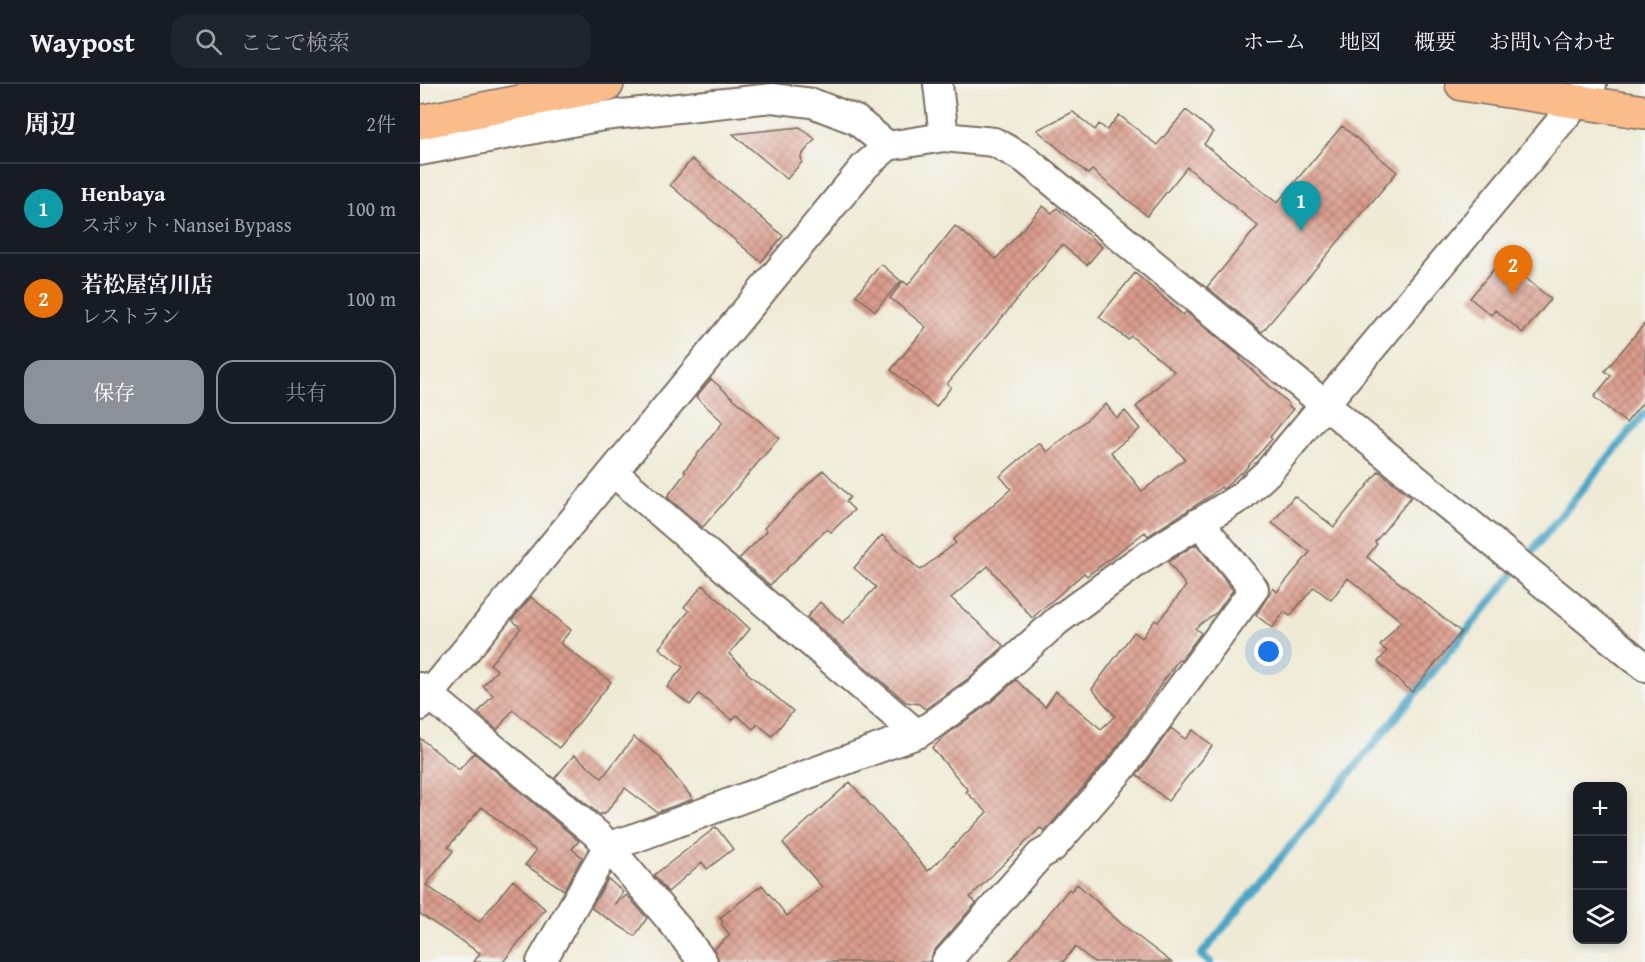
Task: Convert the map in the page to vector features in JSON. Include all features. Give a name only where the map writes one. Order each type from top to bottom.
[{"type":"highway","points":[[420,122],[607,84]]},
{"type":"highway","points":[[1462,84],[1585,92],[1645,112]]},
{"type":"street","points":[[938,84],[944,137]]},
{"type":"street","points":[[541,962],[608,846],[917,734],[979,691],[1057,621],[1137,562],[1242,496],[1268,472],[1585,92]]},
{"type":"street","points":[[420,151],[603,116],[772,98],[812,103],[856,120],[888,146]]},
{"type":"street","points":[[704,962],[599,836],[423,696],[613,472],[865,166],[888,146],[944,137],[994,142],[1025,159],[1645,667]]},
{"type":"street","points":[[613,472],[917,734]]},
{"type":"street","points":[[946,962],[1040,855],[1052,848],[1121,769],[1254,589],[1199,522]]},
{"type":"building","points":[[1186,110],[1213,132],[1204,144],[1277,203],[1342,126],[1397,172],[1262,332],[1207,287],[1258,226],[1187,167],[1147,216],[1092,170],[1088,174],[1037,130],[1073,112],[1095,130],[1099,124],[1107,130],[1119,115],[1157,145]]},
{"type":"building","points":[[800,127],[815,139],[801,156],[802,162],[787,179],[733,134]]},
{"type":"building","points":[[692,159],[783,236],[761,262],[670,185]]},
{"type":"building","points":[[1043,206],[1052,213],[1057,208],[1102,247],[1087,265],[1062,245],[947,384],[951,387],[936,407],[891,370],[926,327],[890,298],[903,281],[908,285],[955,226],[996,259]]},
{"type":"building","points":[[1502,259],[1551,299],[1523,333],[1495,310],[1491,315],[1470,298]]},
{"type":"building","points":[[881,264],[901,281],[875,311],[856,295]]},
{"type":"building","points":[[1135,273],[1183,315],[1186,312],[1241,357],[1240,359],[1293,409],[1270,437],[1272,439],[1241,474],[1223,489],[1221,487],[1148,536],[1145,532],[1087,576],[1084,573],[1032,618],[988,566],[951,598],[1004,646],[969,678],[925,709],[919,704],[906,702],[807,617],[820,602],[843,623],[876,587],[854,568],[882,535],[920,570],[956,543],[953,540],[1011,489],[1000,476],[1039,443],[1047,452],[1106,404],[1117,418],[1125,411],[1140,429],[1111,452],[1142,491],[1185,459],[1136,407],[1174,371],[1131,336],[1127,339],[1099,317]]},
{"type":"building","points":[[1645,323],[1645,400],[1626,423],[1594,397],[1611,376],[1605,371]]},
{"type":"building","points":[[711,379],[779,438],[703,527],[667,497],[686,472],[684,471],[723,422],[696,397]]},
{"type":"building","points":[[823,470],[850,497],[846,502],[854,510],[831,532],[827,529],[770,585],[739,559],[767,531],[764,528]]},
{"type":"building","points":[[1379,471],[1411,497],[1375,542],[1377,544],[1367,557],[1461,632],[1412,692],[1378,662],[1387,651],[1380,646],[1401,621],[1348,578],[1331,600],[1314,587],[1290,616],[1284,612],[1272,628],[1256,615],[1273,588],[1277,592],[1310,552],[1272,523],[1294,496],[1334,527]]},
{"type":"building","points":[[1196,544],[1233,590],[1217,612],[1195,628],[1201,633],[1180,661],[1179,659],[1112,754],[1045,831],[1040,828],[970,897],[976,903],[934,951],[928,962],[719,962],[714,949],[730,935],[721,924],[723,922],[720,918],[762,885],[787,916],[822,887],[783,843],[850,782],[928,871],[936,864],[987,812],[966,792],[968,790],[932,748],[1016,680],[1045,707],[1056,691],[1101,729],[1115,716],[1092,689],[1134,632],[1142,638],[1155,620],[1158,622],[1186,586],[1168,562]]},
{"type":"building","points":[[703,585],[750,629],[729,654],[746,672],[793,711],[772,736],[758,724],[753,729],[737,715],[732,720],[699,694],[690,705],[667,687],[683,667],[659,648],[689,611],[684,607]]},
{"type":"building","points":[[531,597],[571,630],[560,643],[611,682],[559,748],[513,710],[497,730],[478,713],[493,695],[483,686],[497,670],[490,664],[521,628],[512,620]]},
{"type":"building","points":[[1171,728],[1185,739],[1193,730],[1212,746],[1168,801],[1137,775]]},
{"type":"building","points":[[634,737],[658,755],[693,799],[657,812],[625,788],[604,815],[602,813],[600,815],[555,778],[574,755],[602,778]]},
{"type":"building","points":[[420,738],[459,770],[474,753],[579,841],[572,849],[582,857],[564,890],[525,865],[536,851],[482,807],[448,847],[453,851],[426,885],[479,922],[513,880],[545,909],[503,962],[474,962],[480,953],[420,914]]},
{"type":"building","points":[[716,827],[733,849],[707,869],[702,862],[668,892],[654,875]]},
{"type":"building","points":[[608,879],[623,892],[614,905],[627,895],[647,918],[635,936],[591,908]]},
{"type":"building","points":[[1077,884],[1124,926],[1171,962],[1094,962],[1075,947],[1063,962],[1009,962],[1069,889],[1071,891]]},
{"type":"waterway","points":[[1210,962],[1201,955],[1645,413]]},
{"type":"place","name":"Henbaya","points":[[1301,231]]},
{"type":"place","name":"若松屋宮川店","points":[[1513,295]]}]
